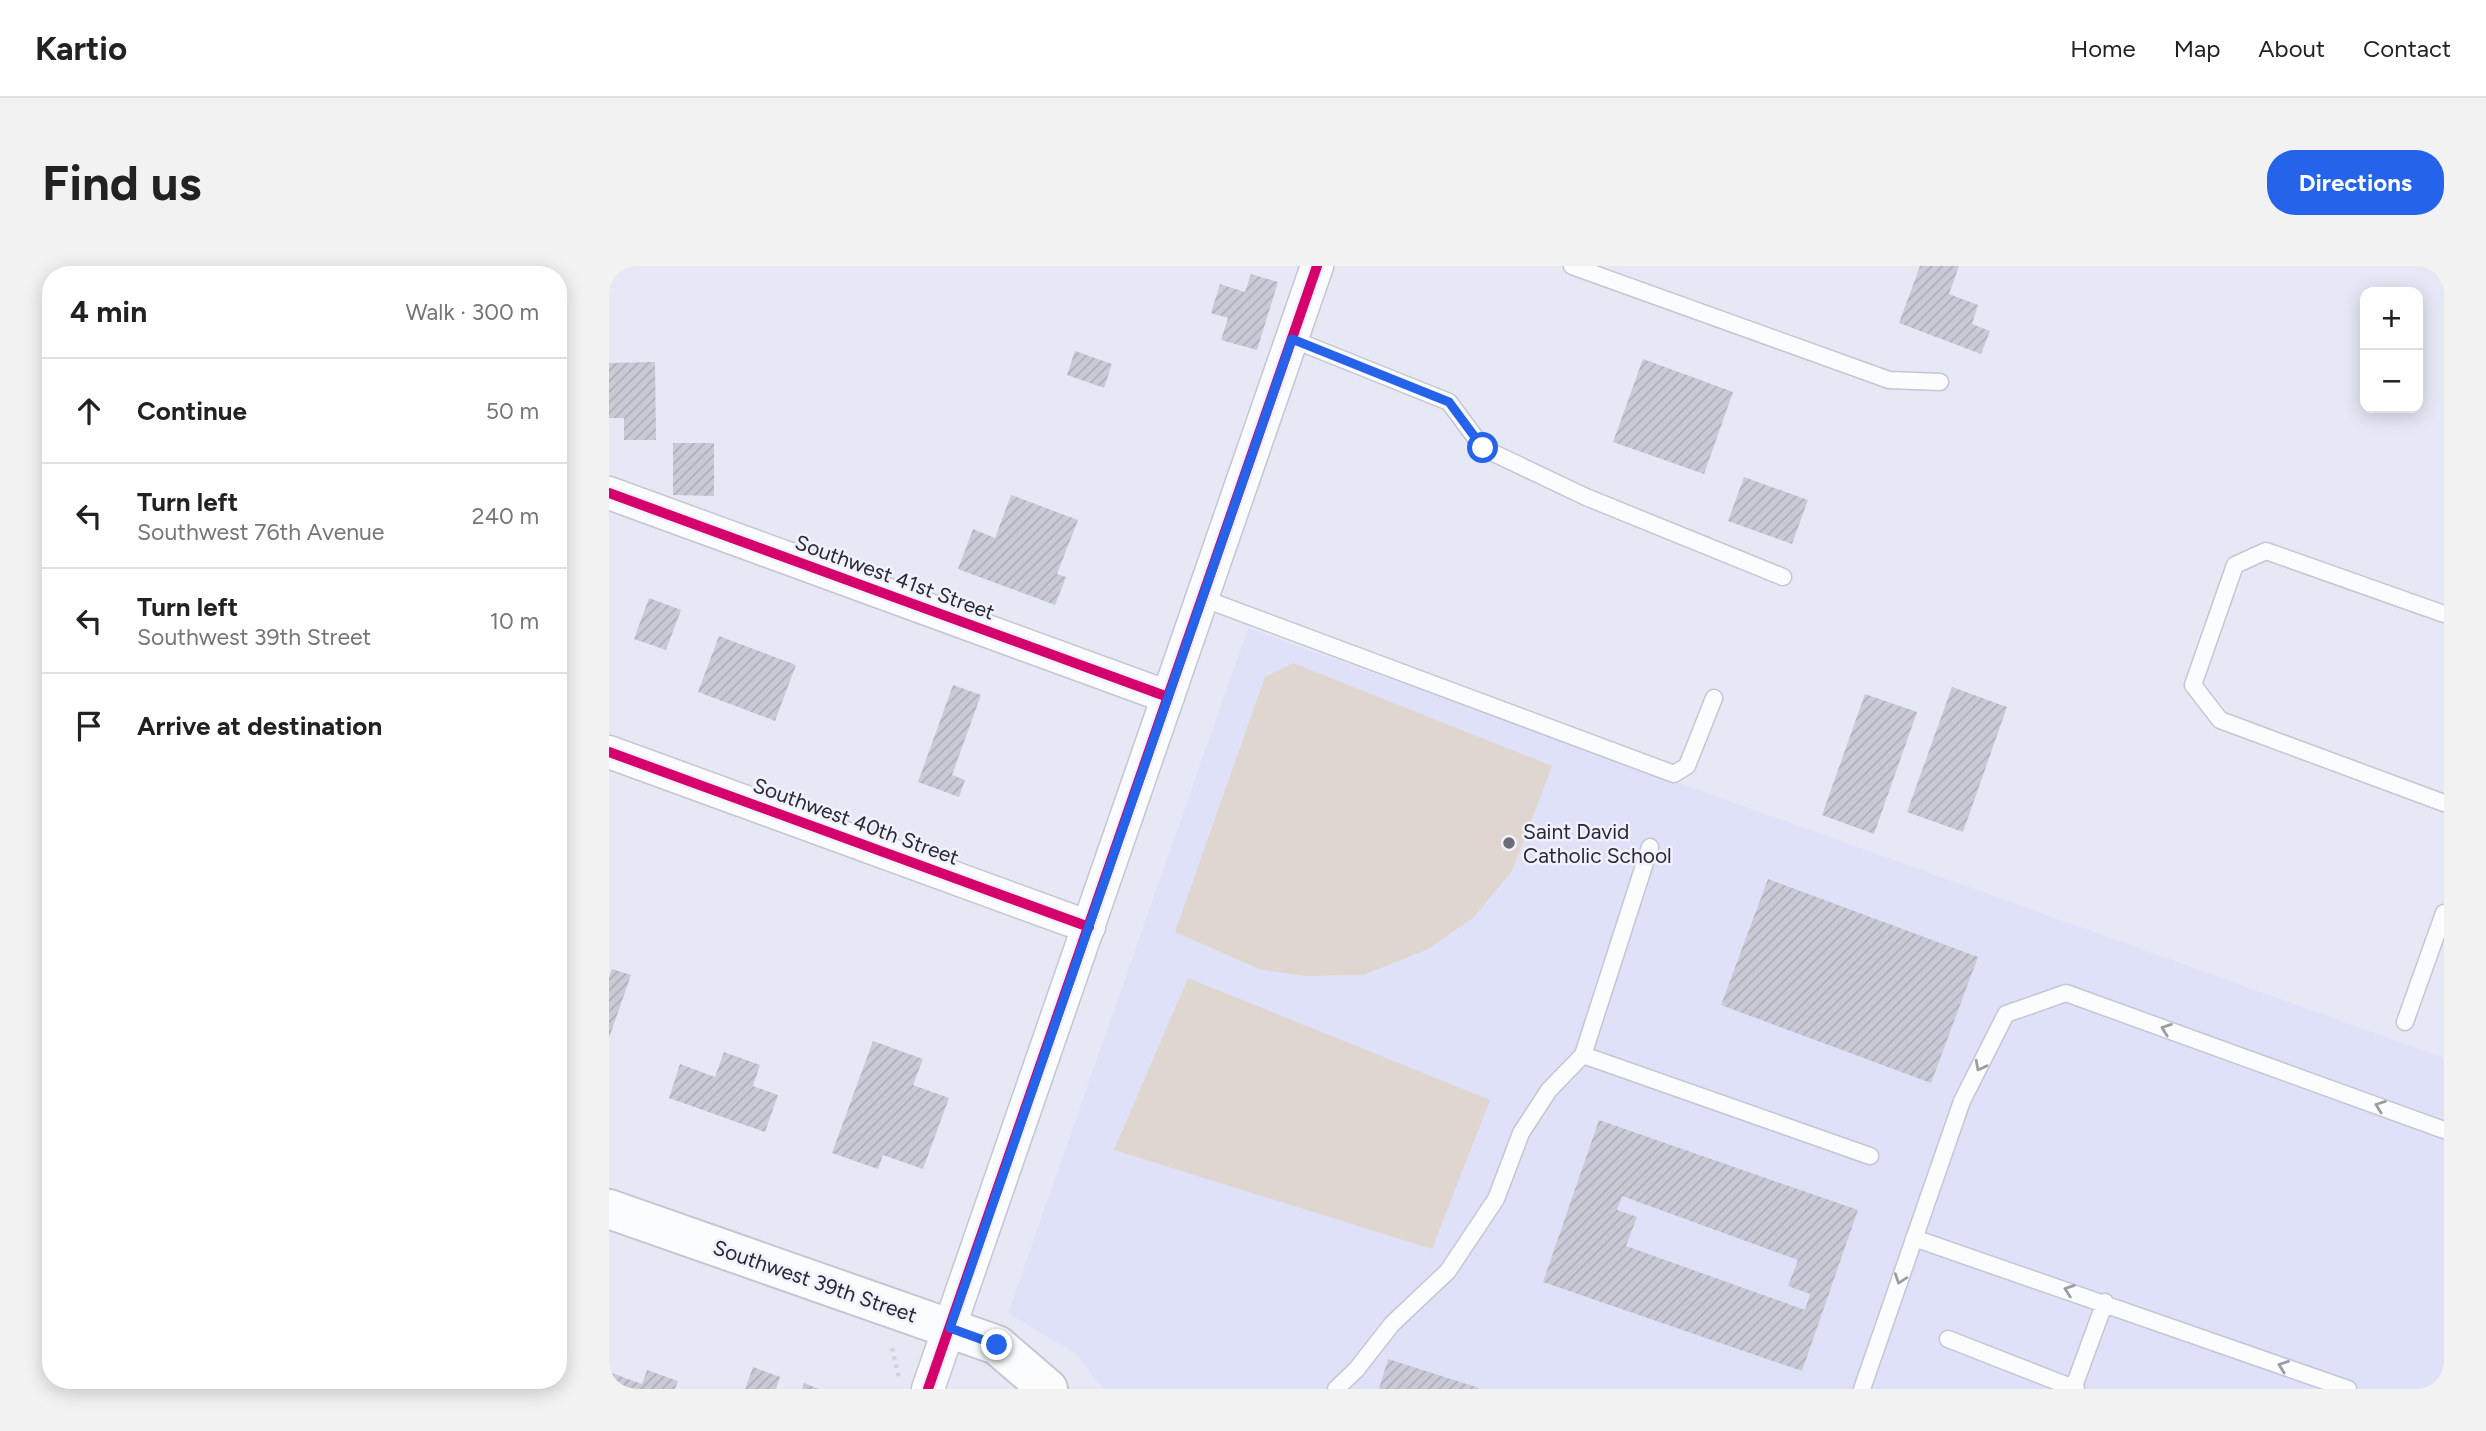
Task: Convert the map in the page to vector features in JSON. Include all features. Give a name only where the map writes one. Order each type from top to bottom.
[{"type":"street","points":[[914,1386],[950,1328],[1317,266]]},
{"type":"street","name":"Southwest 41st Street","points":[[609,493],[1168,697]]},
{"type":"street","name":"Southwest 40th Street","points":[[609,752],[1089,927]]},
{"type":"street","name":"Southwest 39th Street","points":[[609,1209],[997,1345],[1048,1389]]},
{"type":"lane","points":[[1572,266],[1889,380],[1940,382]]},
{"type":"lane","points":[[1292,339],[1449,402],[1483,448],[1586,497],[1783,577]]},
{"type":"lane","points":[[2444,614],[2266,551],[2235,565],[2193,685],[2220,720],[2444,803]]},
{"type":"lane","points":[[1202,598],[1674,774],[1688,766],[1714,698]]},
{"type":"lane","points":[[1336,1389],[1356,1370],[1392,1324],[1448,1271],[1496,1199],[1521,1133],[1549,1090],[1583,1055],[1650,847]]},
{"type":"lane","points":[[2405,1022],[2444,913]]},
{"type":"lane","points":[[1862,1389],[1962,1101],[2006,1014],[2066,993],[2444,1129]]},
{"type":"lane","points":[[1583,1055],[1870,1156]]},
{"type":"lane","points":[[1915,1238],[2105,1302],[2348,1389]]},
{"type":"lane","points":[[1948,1339],[2074,1389],[2105,1302]]},
{"type":"path","points":[[892,1348],[914,1386]]},
{"type":"shaded area","name":"Saint David Catholic School","points":[[1248,628],[2444,1058],[2444,1389],[1103,1389],[1076,1354],[1008,1313]]},
{"type":"shaded area","points":[[1293,663],[1552,766],[1512,871],[1474,917],[1428,949],[1363,975],[1304,976],[1259,969],[1175,932],[1265,677]]},
{"type":"shaded area","points":[[1188,978],[1490,1100],[1432,1249],[1114,1150]]},
{"type":"building","points":[[1920,266],[1959,266],[1949,294],[1978,305],[1972,324],[1990,331],[1981,354],[1899,323]]},
{"type":"building","points":[[1251,274],[1278,282],[1257,350],[1221,340],[1228,318],[1211,313],[1220,284],[1245,292]]},
{"type":"building","points":[[1075,351],[1112,364],[1104,388],[1067,375]]},
{"type":"building","points":[[1643,359],[1733,392],[1704,474],[1613,442]]},
{"type":"building","points":[[655,362],[656,440],[624,440],[624,418],[609,418],[609,363]]},
{"type":"building","points":[[673,443],[714,443],[714,496],[673,495]]},
{"type":"building","points":[[1744,477],[1808,500],[1792,544],[1728,521]]},
{"type":"building","points":[[1011,495],[1078,520],[1057,574],[1066,577],[1055,605],[958,569],[973,529],[995,538]]},
{"type":"building","points":[[649,598],[681,610],[666,650],[634,639]]},
{"type":"building","points":[[719,636],[796,665],[775,721],[698,692]]},
{"type":"building","points":[[953,685],[981,695],[952,775],[965,780],[959,797],[918,782]]},
{"type":"building","points":[[1952,687],[2007,707],[1963,832],[1907,812]]},
{"type":"building","points":[[1865,694],[1917,712],[1874,834],[1822,815]]},
{"type":"building","points":[[1768,879],[1978,957],[1931,1083],[1721,1005]]},
{"type":"building","points":[[612,969],[631,975],[609,1038],[609,977]]},
{"type":"building","points":[[873,1041],[923,1059],[913,1085],[949,1098],[923,1169],[883,1155],[878,1169],[832,1153]]},
{"type":"building","points":[[724,1052],[760,1065],[753,1086],[778,1095],[765,1132],[669,1098],[680,1064],[715,1077]]},
{"type":"building","points":[[1599,1120],[1858,1210],[1802,1371],[1543,1282]],"holes":[[[1622,1196],[1798,1260],[1788,1286],[1810,1294],[1805,1310],[1626,1246],[1637,1217],[1617,1210]]]},
{"type":"building","points":[[1388,1359],[1479,1388],[1479,1389],[1379,1389]]},
{"type":"building","points":[[753,1367],[780,1377],[776,1389],[745,1389]]},
{"type":"building","points":[[647,1370],[678,1381],[675,1389],[609,1389],[609,1372],[642,1384]]},
{"type":"building","points":[[804,1383],[819,1389],[802,1389]]},
{"type":"cycle path","points":[[928,1389],[1317,266]]},
{"type":"cycle path","points":[[609,493],[1168,697]]},
{"type":"cycle path","points":[[609,752],[1089,927]]},
{"type":"place","name":"Saint David Catholic School","points":[[1509,843]]},
{"type":"route","points":[[997,1345],[950,1328],[1292,339],[1419,387],[1449,402],[1483,448]]}]
